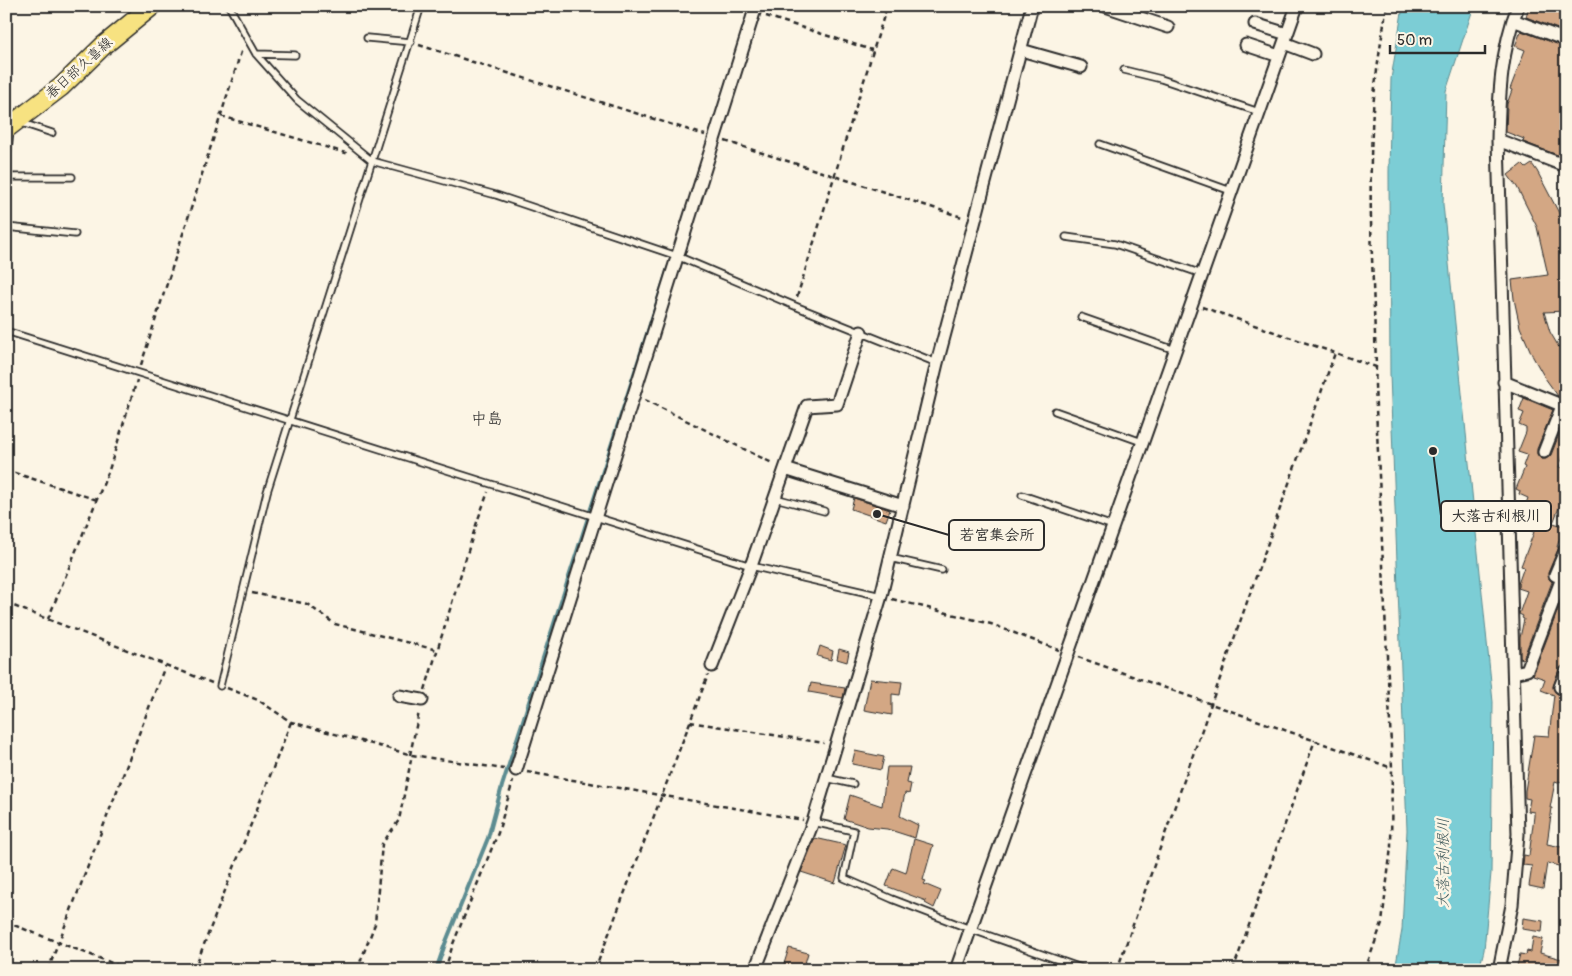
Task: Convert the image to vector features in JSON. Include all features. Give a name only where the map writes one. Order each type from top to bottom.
[{"type":"main road","name":"春日部久喜線","points":[[11,126],[61,87],[144,9]]},
{"type":"street","points":[[755,970],[813,822],[881,596],[937,363],[1032,6]]},
{"type":"street","points":[[1105,6],[1168,27]]},
{"type":"street","points":[[956,970],[1297,6]]},
{"type":"street","points":[[1499,970],[1512,904],[1518,834],[1498,140],[1499,92],[1503,57],[1518,6]]},
{"type":"street","points":[[516,770],[755,9]]},
{"type":"street","points":[[1513,20],[1566,40]]},
{"type":"street","points":[[1255,24],[1313,54]]},
{"type":"street","points":[[1246,45],[1279,56]]},
{"type":"street","points":[[1021,50],[1081,67]]},
{"type":"street","points":[[1498,140],[1566,166]]},
{"type":"street","points":[[712,666],[751,566],[807,406],[837,404],[861,332]]},
{"type":"street","points":[[1504,382],[1564,407],[1544,452]]},
{"type":"street","points":[[785,469],[903,506]]},
{"type":"street","points":[[1514,673],[1528,670],[1564,578],[1555,575],[1566,548]]},
{"type":"street","points":[[1566,672],[1560,687],[1566,690]]},
{"type":"street","points":[[400,696],[422,700]]},
{"type":"lane","points":[[229,6],[256,54],[297,100],[372,161],[496,195],[677,256],[937,363]]},
{"type":"lane","points":[[220,686],[267,492],[422,6]]},
{"type":"lane","points":[[367,38],[410,42]]},
{"type":"lane","points":[[256,54],[294,54]]},
{"type":"lane","points":[[1124,70],[1161,79],[1259,112]]},
{"type":"lane","points":[[6,168],[11,126],[52,133]]},
{"type":"lane","points":[[1100,144],[1231,191]]},
{"type":"lane","points":[[6,177],[72,176]]},
{"type":"lane","points":[[6,227],[76,234]]},
{"type":"lane","points":[[1066,237],[1115,244],[1202,274]]},
{"type":"lane","points":[[1081,318],[1175,350]]},
{"type":"lane","points":[[6,332],[751,566],[881,596]]},
{"type":"lane","points":[[1055,411],[1142,442]]},
{"type":"lane","points":[[1022,495],[1113,526]]},
{"type":"lane","points":[[775,498],[824,511]]},
{"type":"lane","points":[[890,558],[942,570]]},
{"type":"lane","points":[[826,778],[853,784]]},
{"type":"lane","points":[[813,822],[854,831],[844,878],[970,930],[1087,970]]},
{"type":"path","points":[[795,306],[887,6]]},
{"type":"path","points":[[1364,970],[1382,922],[1391,847],[1392,768],[1375,395],[1376,367],[1370,188],[1372,129],[1378,58],[1387,6]]},
{"type":"path","points":[[755,9],[873,50]]},
{"type":"path","points":[[48,619],[109,470],[246,38]]},
{"type":"path","points":[[410,42],[975,221]]},
{"type":"path","points":[[221,116],[372,161]]},
{"type":"path","points":[[1192,303],[1376,367]]},
{"type":"path","points":[[1117,970],[1335,353]]},
{"type":"path","points":[[634,395],[785,469]]},
{"type":"path","points":[[6,470],[97,500]]},
{"type":"path","points":[[243,592],[307,604],[335,624],[437,650],[477,522],[491,484]]},
{"type":"path","points":[[881,596],[991,624],[1392,768]]},
{"type":"path","points":[[6,603],[258,700],[291,722],[412,755],[516,770],[813,822]]},
{"type":"path","points":[[48,970],[166,666]]},
{"type":"path","points":[[594,970],[712,666]]},
{"type":"path","points":[[194,970],[291,722]]},
{"type":"path","points":[[690,722],[836,744]]},
{"type":"path","points":[[1233,970],[1315,740]]},
{"type":"path","points":[[357,970],[375,924],[382,844],[399,820],[412,755]]},
{"type":"path","points":[[445,970],[453,944],[498,833],[516,770]]},
{"type":"path","points":[[6,922],[130,970]]},
{"type":"water","points":[[1403,6],[1474,6],[1446,91],[1443,204],[1493,702],[1491,873],[1484,950],[1479,970],[1395,970],[1402,930],[1407,830],[1390,374],[1389,172],[1391,79]]},
{"type":"building","points":[[1529,6],[1566,6],[1566,32],[1526,17]]},
{"type":"building","points":[[1521,31],[1566,47],[1566,150],[1563,157],[1523,142],[1524,139],[1506,132],[1507,104],[1512,90],[1510,89],[1525,50],[1515,46]]},
{"type":"building","points":[[1522,164],[1526,168],[1532,164],[1537,171],[1559,213],[1566,238],[1566,311],[1544,312],[1550,332],[1566,359],[1566,399],[1558,396],[1533,357],[1520,327],[1514,299],[1512,280],[1548,275],[1537,227],[1517,187],[1508,175]]},
{"type":"building","points":[[1524,398],[1553,410],[1537,449],[1537,454],[1541,459],[1546,459],[1551,455],[1566,417],[1566,449],[1559,467],[1566,469],[1566,490],[1553,523],[1564,526],[1557,547],[1559,547],[1548,573],[1549,579],[1552,582],[1523,659],[1520,658],[1520,638],[1524,619],[1519,614],[1527,591],[1518,588],[1518,584],[1524,567],[1521,566],[1534,532],[1518,526],[1528,498],[1519,494],[1520,491],[1516,489],[1525,467],[1523,466],[1527,455],[1518,452],[1526,432],[1526,428],[1519,425],[1524,413],[1519,411]]},
{"type":"building","points":[[854,498],[890,510],[886,521],[851,509]]},
{"type":"building","points":[[1566,589],[1566,663],[1559,669],[1553,687],[1556,693],[1566,697],[1566,783],[1555,782],[1550,808],[1552,808],[1547,844],[1566,848],[1566,868],[1547,863],[1543,889],[1529,886],[1532,866],[1523,865],[1524,855],[1529,856],[1534,816],[1534,812],[1528,811],[1530,799],[1525,798],[1525,791],[1534,735],[1549,736],[1554,695],[1541,690],[1545,679],[1533,675]]},
{"type":"building","points":[[820,646],[833,651],[831,660],[817,656]]},
{"type":"building","points":[[839,649],[849,652],[847,662],[837,659]]},
{"type":"building","points":[[870,679],[902,682],[900,695],[892,694],[892,715],[864,710]]},
{"type":"building","points":[[811,683],[845,688],[843,698],[809,692]]},
{"type":"building","points":[[855,751],[884,757],[881,770],[852,764]]},
{"type":"building","points":[[887,767],[910,767],[907,783],[911,784],[909,794],[905,793],[900,816],[918,825],[915,838],[887,829],[868,827],[844,819],[850,795],[882,806]]},
{"type":"building","points":[[815,838],[846,845],[835,883],[801,872]]},
{"type":"building","points":[[914,839],[933,845],[923,880],[926,881],[924,884],[941,891],[934,908],[925,903],[926,901],[886,886],[893,868],[906,873]]},
{"type":"building","points":[[1523,918],[1543,921],[1542,932],[1522,929]]},
{"type":"building","points":[[1533,937],[1543,939],[1540,953],[1565,960],[1563,970],[1516,970],[1520,954],[1526,955],[1527,951],[1531,952]]},
{"type":"building","points":[[789,948],[808,953],[803,970],[782,970]]},
{"type":"waterway","points":[[436,970],[488,838],[502,786],[668,268]]},
{"type":"place","name":"大落古利根川","points":[[1433,451]]},
{"type":"place","name":"若宮集会所","points":[[877,514]]},
{"type":"district","name":"中島","points":[[487,419]]}]
